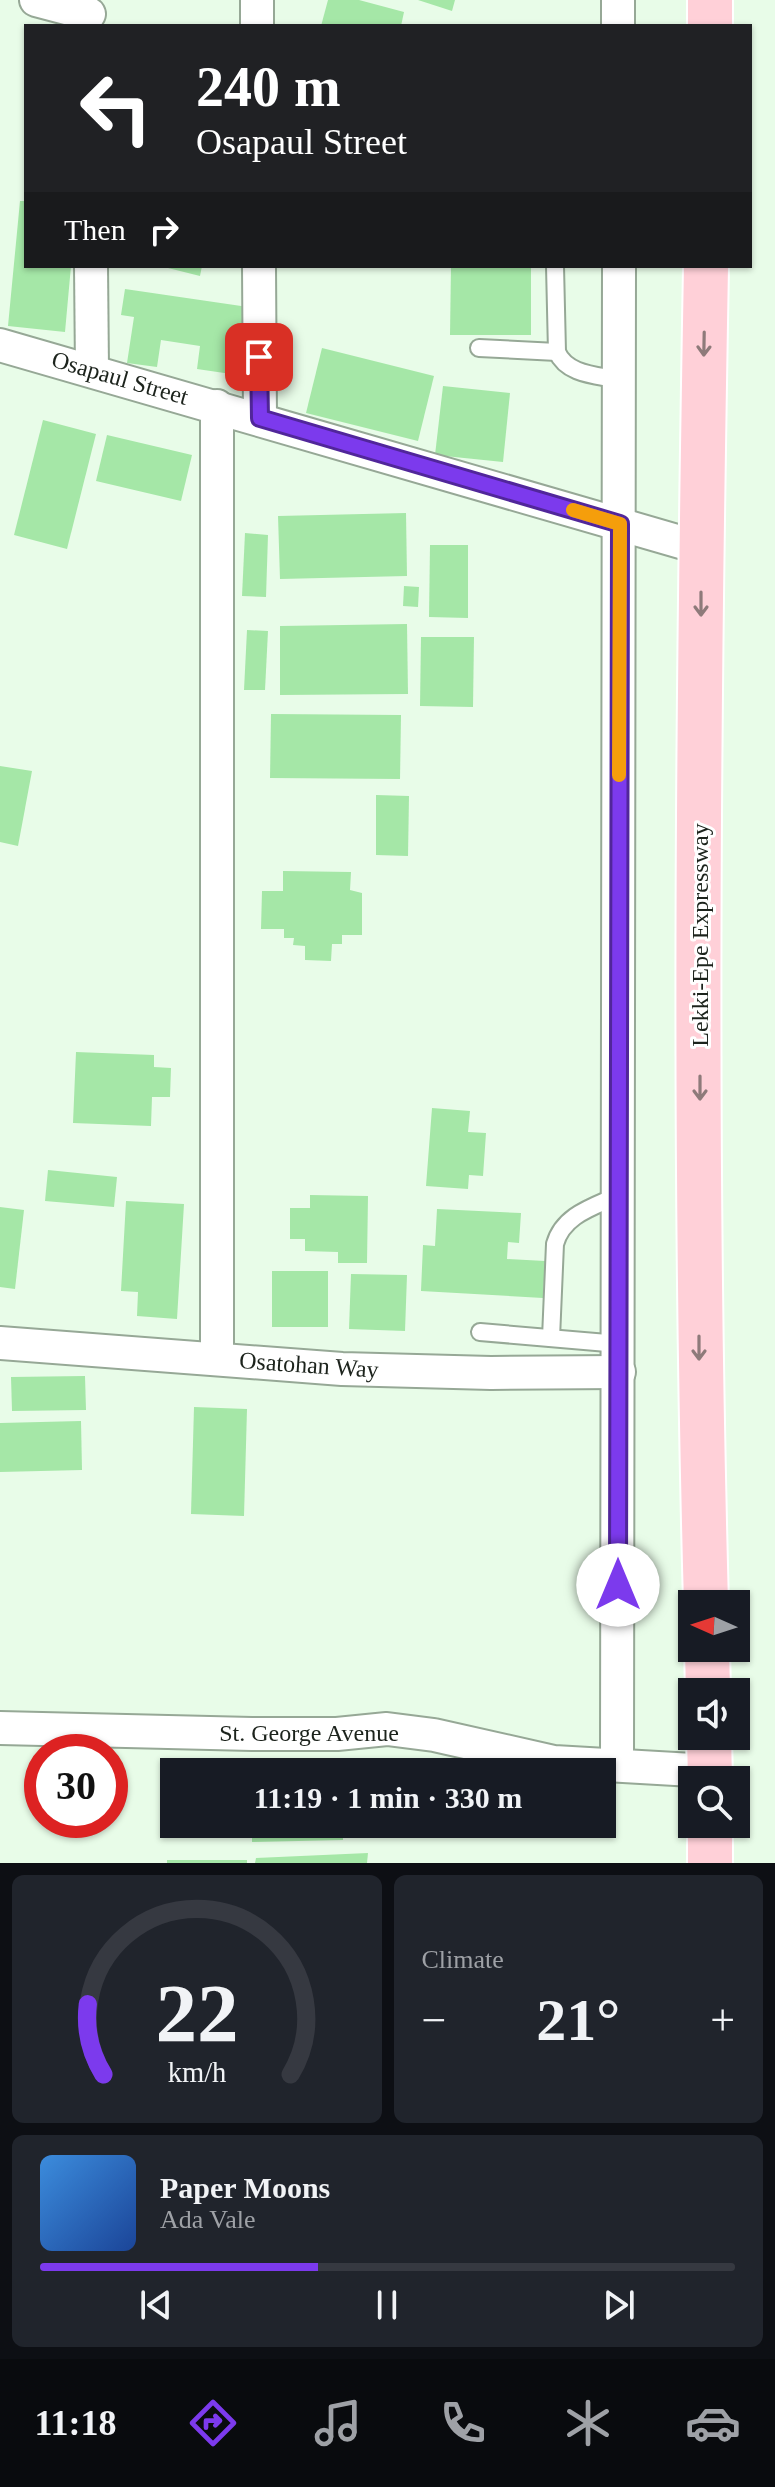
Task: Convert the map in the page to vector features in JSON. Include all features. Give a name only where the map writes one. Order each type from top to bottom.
[{"type":"highway","points":[[710,0],[710,24]]},
{"type":"highway","name":"Lekki-Epe Expressway","points":[[706,268],[701,548],[699,1372],[706,1590]]},
{"type":"highway","points":[[710,1838],[710,1863]]},
{"type":"street","points":[[36,0],[89,13]]},
{"type":"street","points":[[257,0],[257,24]]},
{"type":"street","points":[[618,0],[618,24]]},
{"type":"street","points":[[91,268],[92,370]]},
{"type":"street","points":[[259,268],[260,418]]},
{"type":"street","points":[[617,1765],[619,268]]},
{"type":"street","name":"Osapaul Street","points":[[0,345],[701,548]]},
{"type":"street","points":[[217,406],[217,1359]]},
{"type":"street","name":"Osatohan Way","points":[[0,1343],[357,1369],[491,1373],[619,1358]]},
{"type":"street","name":"St. George Avenue","points":[[0,1728],[252,1734],[337,1734],[387,1729],[434,1735],[554,1762],[617,1765],[710,1762]]},
{"type":"lane","points":[[555,268],[557,352],[561,362],[569,368],[619,380]]},
{"type":"lane","points":[[479,348],[557,352]]},
{"type":"lane","points":[[551,1338],[555,1244],[559,1229],[570,1218],[619,1195]]},
{"type":"lane","points":[[480,1332],[551,1338],[619,1358]]},
{"type":"building","points":[[328,0],[359,0],[404,12],[401,24],[322,24]]},
{"type":"building","points":[[418,0],[455,0],[452,11]]},
{"type":"building","points":[[20,201],[24,201],[24,268],[71,268],[65,332],[8,326]]},
{"type":"building","points":[[168,268],[202,268],[200,276]]},
{"type":"building","points":[[451,268],[531,268],[531,335],[450,335]]},
{"type":"building","points":[[125,289],[248,307],[238,375],[197,369],[200,346],[161,340],[157,367],[127,363],[134,317],[121,315]]},
{"type":"building","points":[[322,348],[434,376],[418,441],[306,413]]},
{"type":"building","points":[[443,386],[510,393],[503,462],[435,455]]},
{"type":"building","points":[[43,420],[96,434],[67,549],[14,535]]},
{"type":"building","points":[[107,435],[192,455],[181,501],[96,481]]},
{"type":"building","points":[[406,513],[407,576],[280,579],[278,516]]},
{"type":"building","points":[[245,533],[268,535],[266,597],[242,596]]},
{"type":"building","points":[[430,545],[468,545],[468,618],[429,617]]},
{"type":"building","points":[[404,586],[419,587],[418,607],[403,606]]},
{"type":"building","points":[[407,624],[408,694],[280,695],[280,626]]},
{"type":"building","points":[[247,630],[268,631],[265,690],[244,690]]},
{"type":"building","points":[[421,637],[474,637],[473,707],[420,706]]},
{"type":"building","points":[[271,714],[401,715],[400,779],[270,778]]},
{"type":"building","points":[[0,766],[32,771],[18,846],[0,842]]},
{"type":"building","points":[[376,795],[409,796],[408,856],[376,855]]},
{"type":"building","points":[[283,871],[351,872],[350,890],[362,893],[362,935],[342,935],[342,944],[332,944],[331,961],[305,960],[305,946],[293,945],[294,938],[284,938],[284,929],[261,929],[262,891],[283,891]]},
{"type":"building","points":[[76,1052],[154,1055],[154,1067],[171,1068],[170,1097],[152,1097],[151,1126],[73,1123]]},
{"type":"building","points":[[432,1108],[470,1111],[468,1132],[486,1133],[483,1176],[469,1175],[468,1189],[426,1186]]},
{"type":"building","points":[[48,1170],[117,1177],[114,1207],[45,1201]]},
{"type":"building","points":[[310,1195],[368,1196],[367,1263],[338,1263],[338,1252],[305,1251],[305,1239],[290,1239],[290,1208],[310,1208]]},
{"type":"building","points":[[126,1201],[184,1204],[177,1319],[137,1316],[138,1292],[121,1291]]},
{"type":"building","points":[[0,1207],[24,1210],[15,1289],[0,1287]]},
{"type":"building","points":[[437,1209],[521,1213],[519,1243],[508,1242],[507,1259],[545,1261],[543,1298],[421,1291],[423,1245],[435,1246]]},
{"type":"building","points":[[272,1271],[328,1271],[328,1327],[272,1327]]},
{"type":"building","points":[[351,1274],[407,1275],[405,1331],[349,1329]]},
{"type":"building","points":[[85,1376],[86,1410],[12,1411],[11,1377]]},
{"type":"building","points":[[194,1407],[247,1409],[244,1516],[191,1514]]},
{"type":"building","points":[[81,1421],[82,1470],[0,1472],[0,1423]]},
{"type":"building","points":[[252,1838],[343,1838],[343,1840],[252,1842]]},
{"type":"building","points":[[368,1853],[367,1863],[255,1863],[256,1858]]},
{"type":"building","points":[[167,1860],[247,1860],[247,1863],[167,1863]]},
{"type":"slow traffic","points":[[573,510],[620,524],[619,775]]},
{"type":"route","points":[[259,357],[260,418],[620,524],[618,1585]]}]
